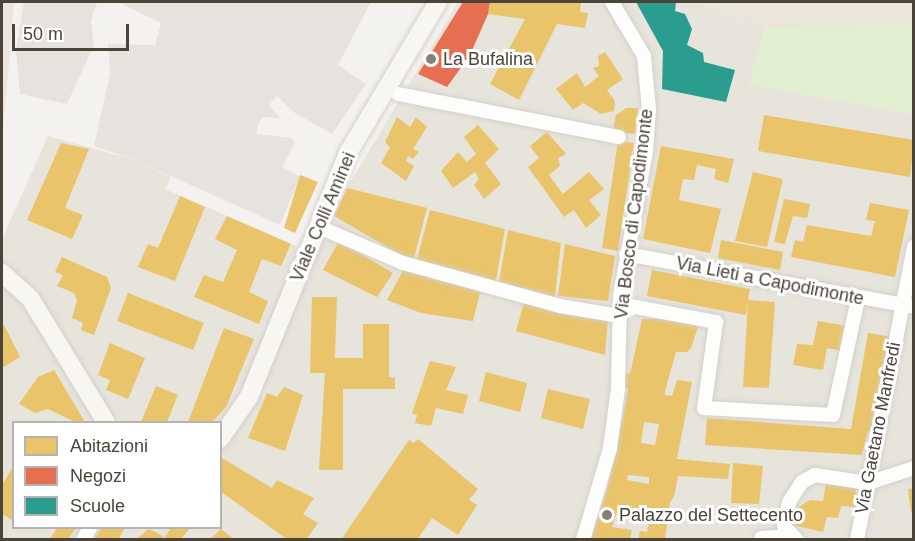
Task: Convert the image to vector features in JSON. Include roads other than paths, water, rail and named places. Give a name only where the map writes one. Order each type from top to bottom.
[{"type":"main road","name":"Viale Colli Aminei","points":[[222,436],[249,397],[348,153],[438,2]]},
{"type":"main road","points":[[2,273],[30,298],[105,421]]},
{"type":"street","name":"Via Bosco di Capodimonte","points":[[583,540],[610,448],[618,389],[620,310],[626,254],[646,152],[648,81],[644,56],[612,2]]},
{"type":"street","points":[[398,94],[619,137]]},
{"type":"street","points":[[326,230],[403,263],[560,306],[620,310],[716,322],[704,408],[833,415],[858,298]]},
{"type":"street","name":"Via Gaetano Manfredi","points":[[857,540],[907,307],[914,246]]},
{"type":"street","name":"Via Lieti a Capodimonte","points":[[626,254],[907,307]]},
{"type":"street","points":[[794,538],[784,526],[789,502],[802,482],[815,475],[868,483],[914,468]]},
{"type":"street","points":[[761,538],[794,538]]},
{"type":"place","name":"La Bufalina","points":[[431,59]]},
{"type":"place","name":"Palazzo del Settecento","points":[[607,515]]}]
